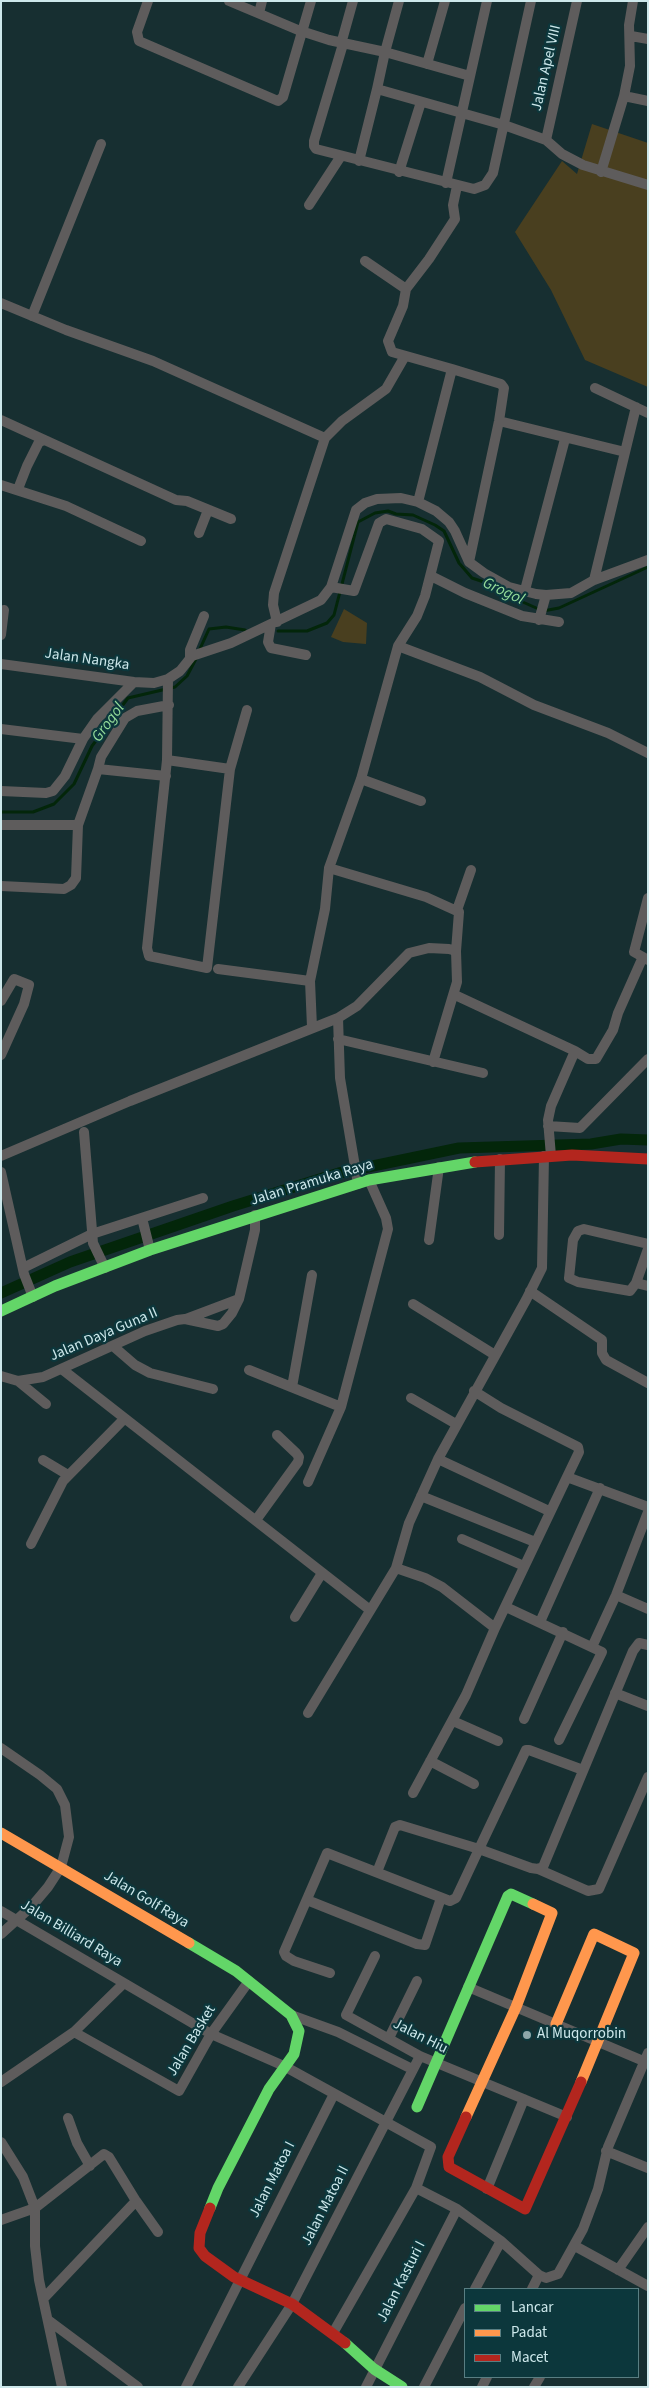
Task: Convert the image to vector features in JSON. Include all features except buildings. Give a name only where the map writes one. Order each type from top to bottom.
[{"type":"street","points":[[148,1],[137,32],[139,41],[275,101],[282,97],[311,1]]},
{"type":"street","points":[[229,1],[303,32],[342,44],[385,52],[470,76]]},
{"type":"street","points":[[260,13],[262,1]]},
{"type":"street","points":[[353,1],[314,146],[322,152],[474,189],[485,185],[490,180],[531,1]]},
{"type":"street","points":[[358,161],[399,1]]},
{"type":"street","points":[[427,64],[445,1]]},
{"type":"street","points":[[446,183],[487,1]]},
{"type":"street","name":"Jalan Apel VIII","points":[[546,140],[577,1]]},
{"type":"street","points":[[601,172],[624,96],[630,66],[631,36],[629,25],[633,1]]},
{"type":"street","points":[[631,36],[648,39]]},
{"type":"street","points":[[377,89],[461,111],[504,125],[546,140],[562,154],[601,172],[624,176],[648,185]]},
{"type":"street","points":[[624,96],[648,101]]},
{"type":"street","points":[[400,172],[421,102]]},
{"type":"street","points":[[32,316],[101,144]]},
{"type":"street","points":[[309,205],[341,156]]},
{"type":"street","points":[[457,186],[453,205],[455,216],[453,223],[406,289],[403,306],[388,341],[392,352],[503,385],[499,421],[469,562]]},
{"type":"street","points":[[365,261],[406,289]]},
{"type":"street","points":[[1,303],[153,361],[325,438]]},
{"type":"street","points":[[306,655],[271,648],[268,642],[274,623],[274,593],[325,438],[342,421],[386,389],[405,356]]},
{"type":"street","points":[[418,502],[452,369]]},
{"type":"street","points":[[595,388],[648,413]]},
{"type":"street","points":[[594,580],[636,407]]},
{"type":"street","points":[[1,420],[176,500],[187,501],[231,519]]},
{"type":"street","points":[[499,421],[565,439],[625,452]]},
{"type":"street","points":[[525,590],[565,439]]},
{"type":"street","points":[[18,489],[39,442],[44,440]]},
{"type":"street","points":[[1,485],[66,506],[140,541]]},
{"type":"street","points":[[247,710],[230,769],[207,968],[149,956],[147,948],[166,776],[169,691],[180,671],[191,657],[210,651],[274,623],[321,600],[333,587],[356,510],[365,503],[389,497],[418,502],[436,511],[449,522],[469,562],[484,573],[509,587],[546,595],[571,593],[594,580],[648,560]]},
{"type":"street","points":[[199,533],[208,510]]},
{"type":"street","points":[[312,1027],[310,981],[325,909],[329,868],[361,779],[398,646],[417,616],[431,576],[439,541],[422,529],[386,519],[379,523],[354,591],[333,587]]},
{"type":"street","points":[[431,576],[465,594],[522,616],[559,622]]},
{"type":"street","points":[[538,620],[546,595]]},
{"type":"street","points":[[1,635],[4,610]]},
{"type":"street","points":[[191,657],[190,650],[204,616]]},
{"type":"street","points":[[398,646],[480,678],[534,705],[608,733],[648,753]]},
{"type":"street","name":"Jalan Nangka","points":[[1,664],[154,683],[169,691]]},
{"type":"street","points":[[1,791],[46,793],[53,791],[65,776],[83,739],[108,706],[134,682]]},
{"type":"street","points":[[1,886],[64,888],[71,885],[76,878],[78,826],[101,757],[125,718],[169,691]]},
{"type":"street","points":[[1,730],[83,739]]},
{"type":"street","points":[[167,760],[230,769]]},
{"type":"street","points":[[98,769],[166,776]]},
{"type":"street","points":[[361,779],[421,801]]},
{"type":"street","points":[[1,825],[78,826]]},
{"type":"street","points":[[329,868],[426,897],[457,910],[460,914],[456,951],[457,982],[455,995],[433,1062]]},
{"type":"street","points":[[457,910],[471,870]]},
{"type":"street","points":[[455,995],[588,1059],[596,1059],[613,1030],[618,1013],[645,960],[634,952],[634,946],[648,898]]},
{"type":"street","points":[[5,1154],[338,1018],[357,1006],[409,953],[429,948],[456,951]]},
{"type":"street","points":[[218,969],[310,981]]},
{"type":"street","points":[[1,1001],[14,979],[29,985],[24,1004],[5,1035],[1,1055]]},
{"type":"street","points":[[308,1482],[341,1407],[388,1230],[386,1218],[361,1180],[353,1160],[340,1078],[338,1018]]},
{"type":"street","points":[[338,1039],[483,1074]]},
{"type":"street","points":[[308,1713],[396,1568],[409,1523],[438,1459],[542,1268],[548,1128],[552,1106],[574,1051]]},
{"type":"street","points":[[548,1128],[580,1128],[648,1059]]},
{"type":"street","points":[[84,1132],[92,1239],[102,1265]]},
{"type":"street","name":"Jalan Pramuka Raya","points":[[1,1311],[31,1292],[149,1245],[255,1215],[361,1180],[439,1167],[548,1154],[648,1159]]},
{"type":"street","points":[[499,1235],[500,1160]]},
{"type":"street","points":[[429,1240],[439,1167]]},
{"type":"street","points":[[1,1172],[23,1271],[31,1292]]},
{"type":"street","points":[[23,1271],[92,1239],[143,1222],[203,1198]]},
{"type":"street","name":"Jalan Daya Guna II","points":[[1,1376],[18,1381],[43,1377],[145,1332],[185,1319],[218,1326],[232,1313],[239,1299],[255,1230],[255,1215]]},
{"type":"street","points":[[143,1222],[149,1245]]},
{"type":"street","points":[[648,1244],[584,1229],[578,1231],[573,1240],[569,1278],[578,1282],[630,1291],[636,1283],[648,1249]]},
{"type":"street","points":[[292,1387],[312,1275]]},
{"type":"street","points":[[636,1283],[648,1286]]},
{"type":"street","points":[[530,1291],[602,1340],[602,1353],[606,1360],[648,1383]]},
{"type":"street","points":[[185,1319],[239,1299]]},
{"type":"street","points":[[413,1304],[495,1355]]},
{"type":"street","points":[[113,1346],[135,1365],[150,1373],[213,1389]]},
{"type":"street","points":[[62,1370],[370,1610]]},
{"type":"street","points":[[249,1370],[341,1407]]},
{"type":"street","points":[[18,1381],[46,1404]]},
{"type":"street","points":[[413,1793],[453,1721],[549,1510],[579,1452],[578,1447],[501,1408],[474,1391]]},
{"type":"street","points":[[411,1398],[456,1424]]},
{"type":"street","points":[[31,1544],[68,1475],[124,1418]]},
{"type":"street","points":[[256,1520],[298,1462],[299,1457],[296,1453],[277,1435]]},
{"type":"street","points":[[438,1459],[549,1510]]},
{"type":"street","points":[[43,1460],[68,1475]]},
{"type":"street","points":[[566,1477],[648,1507]]},
{"type":"street","points":[[540,1622],[600,1488]]},
{"type":"street","points":[[421,1496],[535,1542]]},
{"type":"street","points":[[592,1647],[616,1595],[648,1512]]},
{"type":"street","points":[[462,1539],[524,1566]]},
{"type":"street","points":[[396,1568],[425,1578],[442,1587],[495,1628]]},
{"type":"street","points":[[295,1617],[322,1573]]},
{"type":"street","points":[[616,1595],[648,1609]]},
{"type":"street","points":[[506,1607],[563,1632],[602,1652],[559,1740]]},
{"type":"street","points":[[524,1719],[563,1632]]},
{"type":"street","points":[[538,1869],[543,1867],[636,1645],[638,1642],[648,1645]]},
{"type":"street","points":[[615,1693],[648,1706]]},
{"type":"street","points":[[453,1721],[498,1741]]},
{"type":"street","points":[[1,1748],[40,1775],[57,1790],[65,1805],[69,1837],[61,1867],[48,1887],[1,1934]]},
{"type":"street","points":[[330,1972],[286,1956],[284,1952],[327,1854],[450,1901],[456,1898],[526,1750],[583,1770]]},
{"type":"street","points":[[430,1761],[474,1784]]},
{"type":"street","points":[[377,1872],[395,1826],[400,1825],[538,1869],[588,1891],[599,1889],[648,1777]]},
{"type":"street","name":"Jalan Golf Raya","points":[[1,1833],[236,1971],[291,2015]]},
{"type":"street","points":[[417,2107],[508,1896],[511,1894],[552,1915],[516,2007],[448,2157],[449,2166],[457,2173],[525,2210],[567,2117],[634,1953],[594,1934],[556,2024]]},
{"type":"street","points":[[307,1900],[417,1944],[425,1945],[441,1898]]},
{"type":"street","name":"Jalan Billiard Raya","points":[[1,1911],[18,1919],[212,2034],[284,2066],[387,2121],[431,2147],[416,2188]]},
{"type":"street","name":"Jalan Hiu","points":[[375,1956],[346,2015],[420,2056],[567,2117]]},
{"type":"street","name":"Jalan Basket","points":[[74,2032],[176,2092],[180,2090],[212,2034],[249,1981]]},
{"type":"street","points":[[389,2038],[417,1981]]},
{"type":"street","name":"Jalan Billiard Raya","points":[[1,2082],[74,2032],[124,1983]]},
{"type":"street","points":[[333,2333],[416,2188],[457,2209],[501,2241],[539,2275],[546,2278],[558,2274],[575,2246],[598,2189],[606,2151],[647,2059],[598,2042],[468,1987]]},
{"type":"street","points":[[291,2015],[298,2032],[294,2054],[284,2066],[270,2090],[218,2188],[200,2234],[199,2248],[205,2256],[240,2280],[292,2304],[333,2333],[374,2370],[402,2387]]},
{"type":"street","points":[[291,2015],[338,2032],[412,2069]]},
{"type":"street","name":"Jalan Matoa II","points":[[238,2387],[292,2304],[420,2056]]},
{"type":"street","name":"Jalan Matoa I","points":[[186,2387],[334,2094]]},
{"type":"street","points":[[486,2189],[524,2100]]},
{"type":"street","points":[[68,2118],[77,2143],[90,2166]]},
{"type":"street","points":[[1,2142],[24,2178],[35,2208],[35,2246],[43,2299],[62,2387]]},
{"type":"street","points":[[606,2151],[648,2168]]},
{"type":"street","points":[[1,2220],[35,2208],[90,2166],[102,2154],[107,2155],[158,2232]]},
{"type":"street","points":[[43,2299],[136,2201]]},
{"type":"street","name":"Jalan Kasturi I","points":[[366,2387],[457,2209]]},
{"type":"street","points":[[618,2270],[648,2227]]},
{"type":"street","points":[[476,2288],[501,2241]]},
{"type":"street","points":[[575,2246],[648,2286]]},
{"type":"street","points":[[532,2288],[539,2275]]},
{"type":"street","points":[[424,2387],[464,2310]]},
{"type":"street","points":[[48,2320],[138,2387]]},
{"type":"shaded area","points":[[592,124],[648,143],[648,387],[585,360],[551,290],[515,232],[562,161],[577,174]]},
{"type":"shaded area","points":[[344,609],[367,623],[366,644],[343,642],[331,637]]},
{"type":"waterway","name":"Grogol","points":[[278,631],[307,631],[327,623],[334,615],[358,522],[375,513],[388,511],[396,514],[413,515],[435,525],[444,531],[459,563],[472,578],[493,585],[507,595],[543,611],[559,608],[648,567]]},
{"type":"waterway","name":"Grogol","points":[[199,651],[209,629],[226,627],[245,630]]},
{"type":"waterway","name":"Grogol","points":[[1,812],[33,812],[54,804],[74,784],[92,746],[128,698],[175,687],[187,676],[197,657]]},
{"type":"waterway","points":[[1,1293],[70,1262],[233,1206],[339,1173],[459,1148],[591,1144],[621,1139],[648,1140]]},
{"type":"traffic: fast","points":[[1,1311],[55,1286],[150,1250],[369,1180],[475,1162]]},
{"type":"traffic: fast","points":[[417,2107],[508,1896],[511,1894],[533,1904]]},
{"type":"traffic: fast","points":[[189,1943],[236,1971],[291,2015],[299,2031],[294,2054],[269,2089],[218,2188],[210,2208]]},
{"type":"traffic: fast","points":[[345,2343],[374,2369],[402,2387]]},
{"type":"traffic: slow","points":[[1,1833],[189,1943]]},
{"type":"traffic: slow","points":[[466,2117],[516,2007],[552,1913],[533,1904]]},
{"type":"traffic: slow","points":[[556,2024],[594,1934],[634,1953],[581,2082]]},
{"type":"traffic: jam","points":[[475,1162],[572,1155],[648,1159]]},
{"type":"traffic: jam","points":[[466,2117],[448,2157],[449,2167],[525,2209],[581,2082]]},
{"type":"traffic: jam","points":[[210,2208],[200,2233],[199,2248],[205,2256],[234,2277],[292,2304],[345,2343]]},
{"type":"place","name":"Al Muqorrobin","points":[[527,2035]]}]
